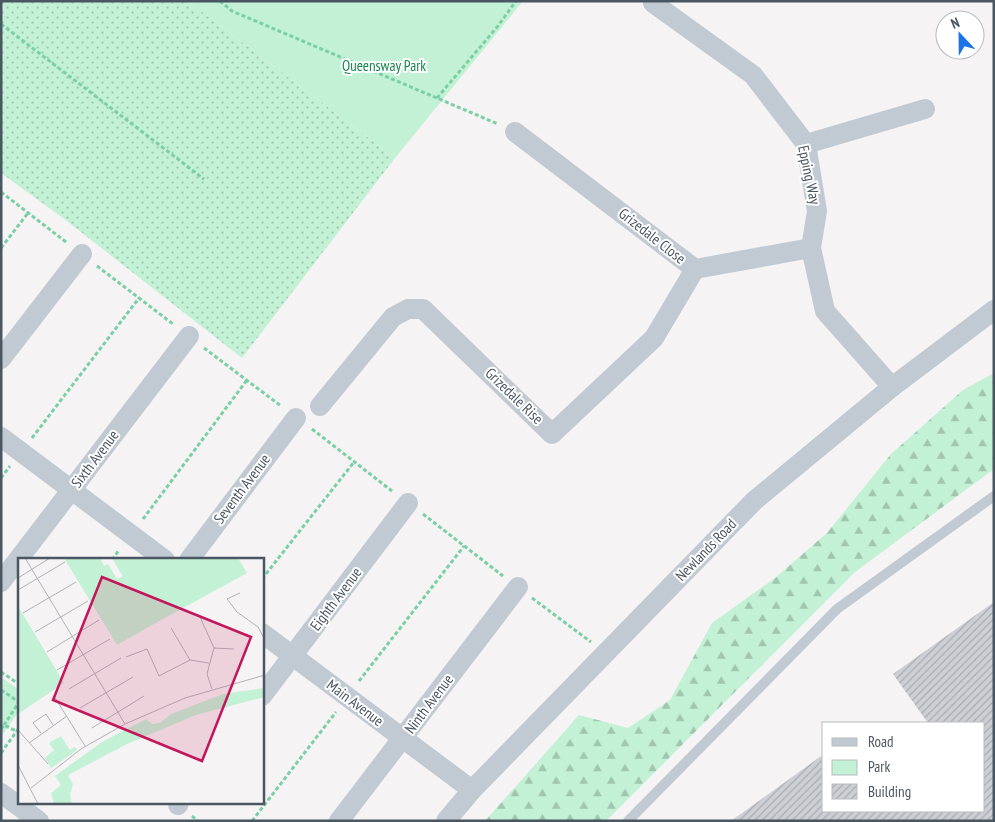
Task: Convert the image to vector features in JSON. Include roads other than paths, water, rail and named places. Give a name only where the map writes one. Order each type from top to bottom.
[{"type":"street","name":"Epping Way","points":[[653,3],[752,75],[806,144],[817,211],[811,248],[825,311],[892,387]]},
{"type":"street","points":[[806,144],[925,108]]},
{"type":"street","name":"Grizedale Close","points":[[515,132],[695,270],[811,248]]},
{"type":"street","points":[[1,359],[82,254]]},
{"type":"street","name":"Grizedale Rise","points":[[320,406],[393,317],[408,308],[423,309],[552,434],[654,338],[695,270]]},
{"type":"street","name":"Newlands Road","points":[[446,821],[472,790],[754,501],[892,387],[994,310]]},
{"type":"street","name":"Sixth Avenue","points":[[19,558],[189,336]]},
{"type":"street","name":"Seventh Avenue","points":[[190,558],[296,418]]},
{"type":"street","points":[[1,436],[162,558]]},
{"type":"street","name":"Eighth Avenue","points":[[264,693],[408,503]]},
{"type":"street","name":"Sixth Avenue","points":[[1,582],[18,559]]},
{"type":"street","name":"Ninth Avenue","points":[[339,821],[518,587]]},
{"type":"street","name":"Main Avenue","points":[[264,634],[472,790]]},
{"type":"street","points":[[1,793],[39,821]]},
{"type":"lane","points":[[628,821],[837,609],[994,496]]},
{"type":"park label","name":"Queensway Park","points":[[384,66]]}]
